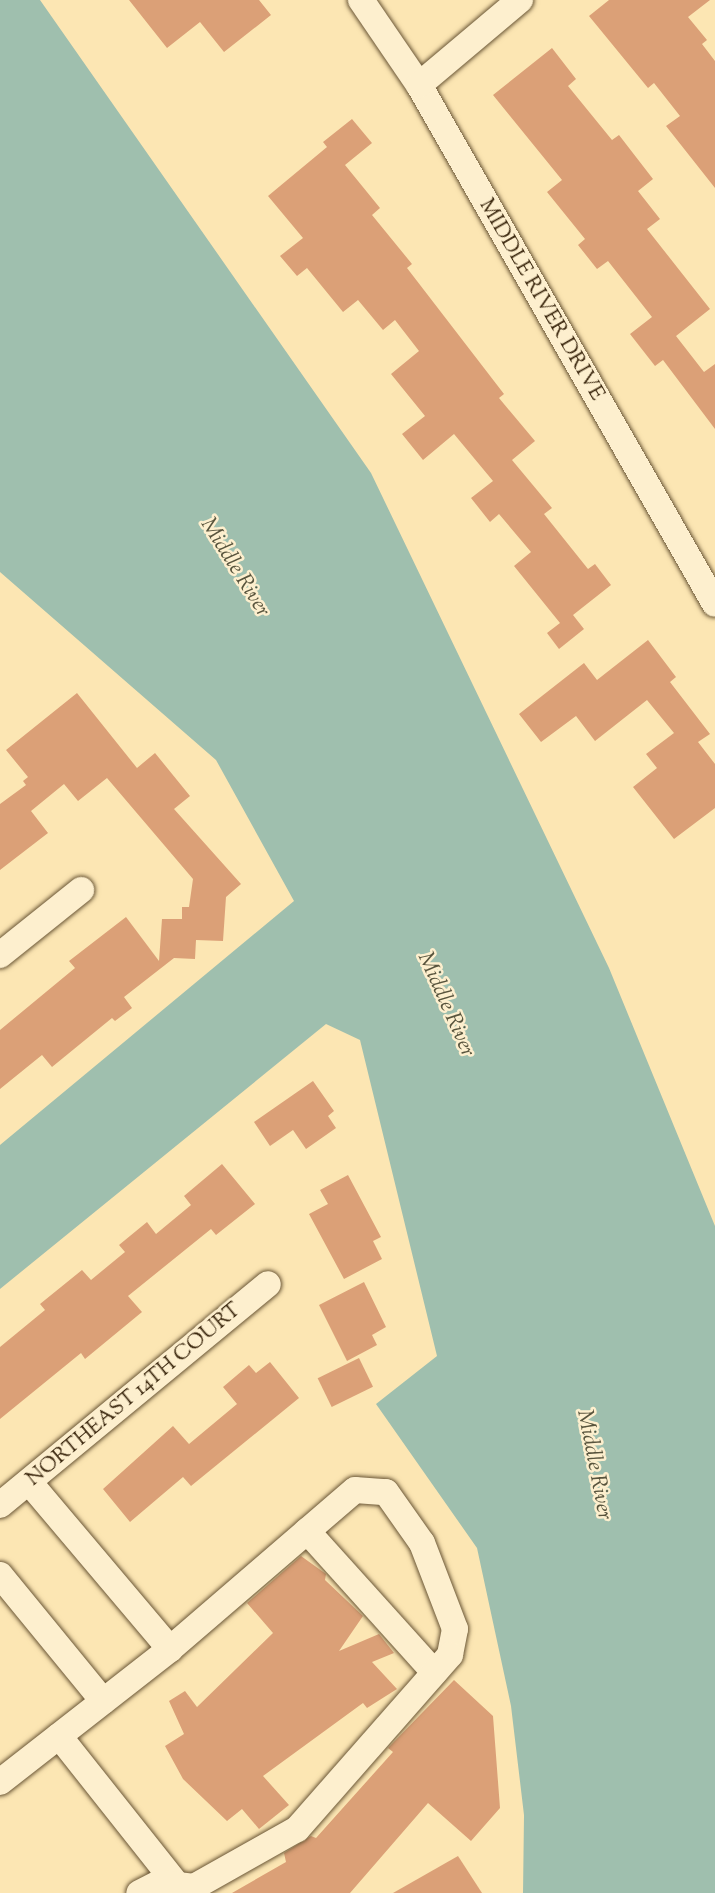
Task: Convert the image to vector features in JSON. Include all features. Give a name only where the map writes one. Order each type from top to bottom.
[{"type":"street","name":"MIDDLE RIVER DRIVE","points":[[361,0],[419,85],[715,604]]},
{"type":"street","points":[[419,85],[520,0]]},
{"type":"street","points":[[0,955],[81,890]]},
{"type":"street","name":"NORTHEAST 14TH COURT","points":[[0,1505],[268,1284]]},
{"type":"street","points":[[29,1482],[170,1649]]},
{"type":"street","points":[[0,1782],[170,1649],[354,1490],[386,1492],[422,1543],[455,1629],[450,1655],[297,1829],[194,1887],[159,1883],[139,1893]]},
{"type":"street","points":[[307,1531],[434,1672]]},
{"type":"street","points":[[0,1575],[103,1701]]},
{"type":"street","points":[[59,1736],[177,1885]]},
{"type":"water","name":"Middle River","points":[[0,0],[40,0],[371,473],[609,968],[715,1226],[715,1893],[523,1893],[524,1815],[511,1706],[477,1548],[376,1404],[437,1356],[360,1040],[326,1024],[0,1289],[0,1145],[294,901],[216,760],[0,572]]},
{"type":"building","points":[[129,0],[259,0],[271,15],[224,52],[200,22],[167,48]]},
{"type":"building","points":[[609,0],[710,0],[688,17],[707,40],[702,44],[715,61],[715,188],[666,126],[680,116],[654,83],[648,88],[589,16]]},
{"type":"building","points":[[552,48],[576,79],[568,86],[612,140],[619,135],[653,179],[638,191],[660,219],[647,229],[710,309],[676,336],[704,372],[715,364],[715,429],[663,360],[655,366],[630,334],[652,317],[608,261],[597,269],[578,245],[585,239],[547,192],[562,180],[493,95]]},
{"type":"building","points":[[352,119],[372,143],[345,165],[380,208],[372,215],[412,264],[407,268],[504,394],[499,398],[535,441],[512,460],[552,508],[544,514],[588,569],[595,564],[611,585],[573,615],[584,629],[559,649],[547,633],[560,623],[514,566],[531,552],[499,514],[490,522],[471,498],[493,481],[454,434],[423,460],[402,434],[425,416],[391,374],[419,351],[395,320],[383,330],[358,300],[343,312],[307,268],[297,276],[280,256],[303,238],[268,196],[327,147],[323,142]]},
{"type":"building","points":[[648,640],[676,677],[670,682],[710,734],[698,742],[715,764],[715,808],[674,839],[633,787],[657,768],[646,754],[674,733],[647,700],[595,741],[576,716],[541,742],[519,714],[584,663],[597,680]]},
{"type":"building","points":[[77,693],[137,768],[155,753],[190,796],[174,809],[241,884],[226,897],[223,941],[196,940],[195,959],[174,958],[124,997],[132,1008],[115,1021],[112,1018],[52,1067],[42,1055],[0,1089],[0,1030],[75,968],[69,961],[126,917],[159,961],[162,919],[182,919],[182,907],[189,907],[193,879],[107,778],[78,801],[64,784],[31,811],[48,833],[0,870],[0,804],[26,785],[23,781],[28,777],[6,750]]},
{"type":"building","points":[[313,1081],[334,1111],[328,1116],[336,1128],[306,1149],[293,1130],[270,1146],[254,1122]]},
{"type":"building","points":[[222,1164],[255,1204],[216,1235],[211,1229],[128,1296],[142,1312],[85,1359],[81,1353],[0,1419],[0,1347],[45,1310],[40,1304],[82,1270],[91,1280],[125,1252],[119,1245],[147,1222],[156,1234],[191,1205],[184,1196]]},
{"type":"building","points":[[348,1175],[381,1237],[373,1241],[382,1259],[344,1279],[309,1214],[328,1204],[320,1190]]},
{"type":"building","points":[[364,1282],[386,1327],[372,1335],[377,1345],[347,1361],[319,1305]]},
{"type":"building","points":[[359,1358],[373,1387],[332,1407],[318,1378]]},
{"type":"building","points":[[270,1362],[299,1398],[191,1486],[183,1477],[130,1522],[103,1489],[173,1426],[189,1444],[237,1404],[223,1387],[249,1365],[256,1373]]},
{"type":"building","points":[[301,1556],[326,1574],[325,1580],[363,1616],[339,1651],[379,1634],[394,1653],[372,1662],[397,1689],[367,1708],[363,1703],[263,1776],[289,1805],[259,1829],[242,1809],[227,1821],[183,1779],[165,1746],[184,1734],[169,1701],[185,1691],[197,1707],[273,1633],[247,1603]]},
{"type":"building","points":[[454,1680],[493,1716],[500,1808],[471,1841],[428,1803],[350,1893],[232,1893],[286,1862],[284,1853],[311,1836],[316,1838],[393,1752],[388,1748]]},
{"type":"building","points":[[458,1856],[482,1893],[393,1893]]}]
